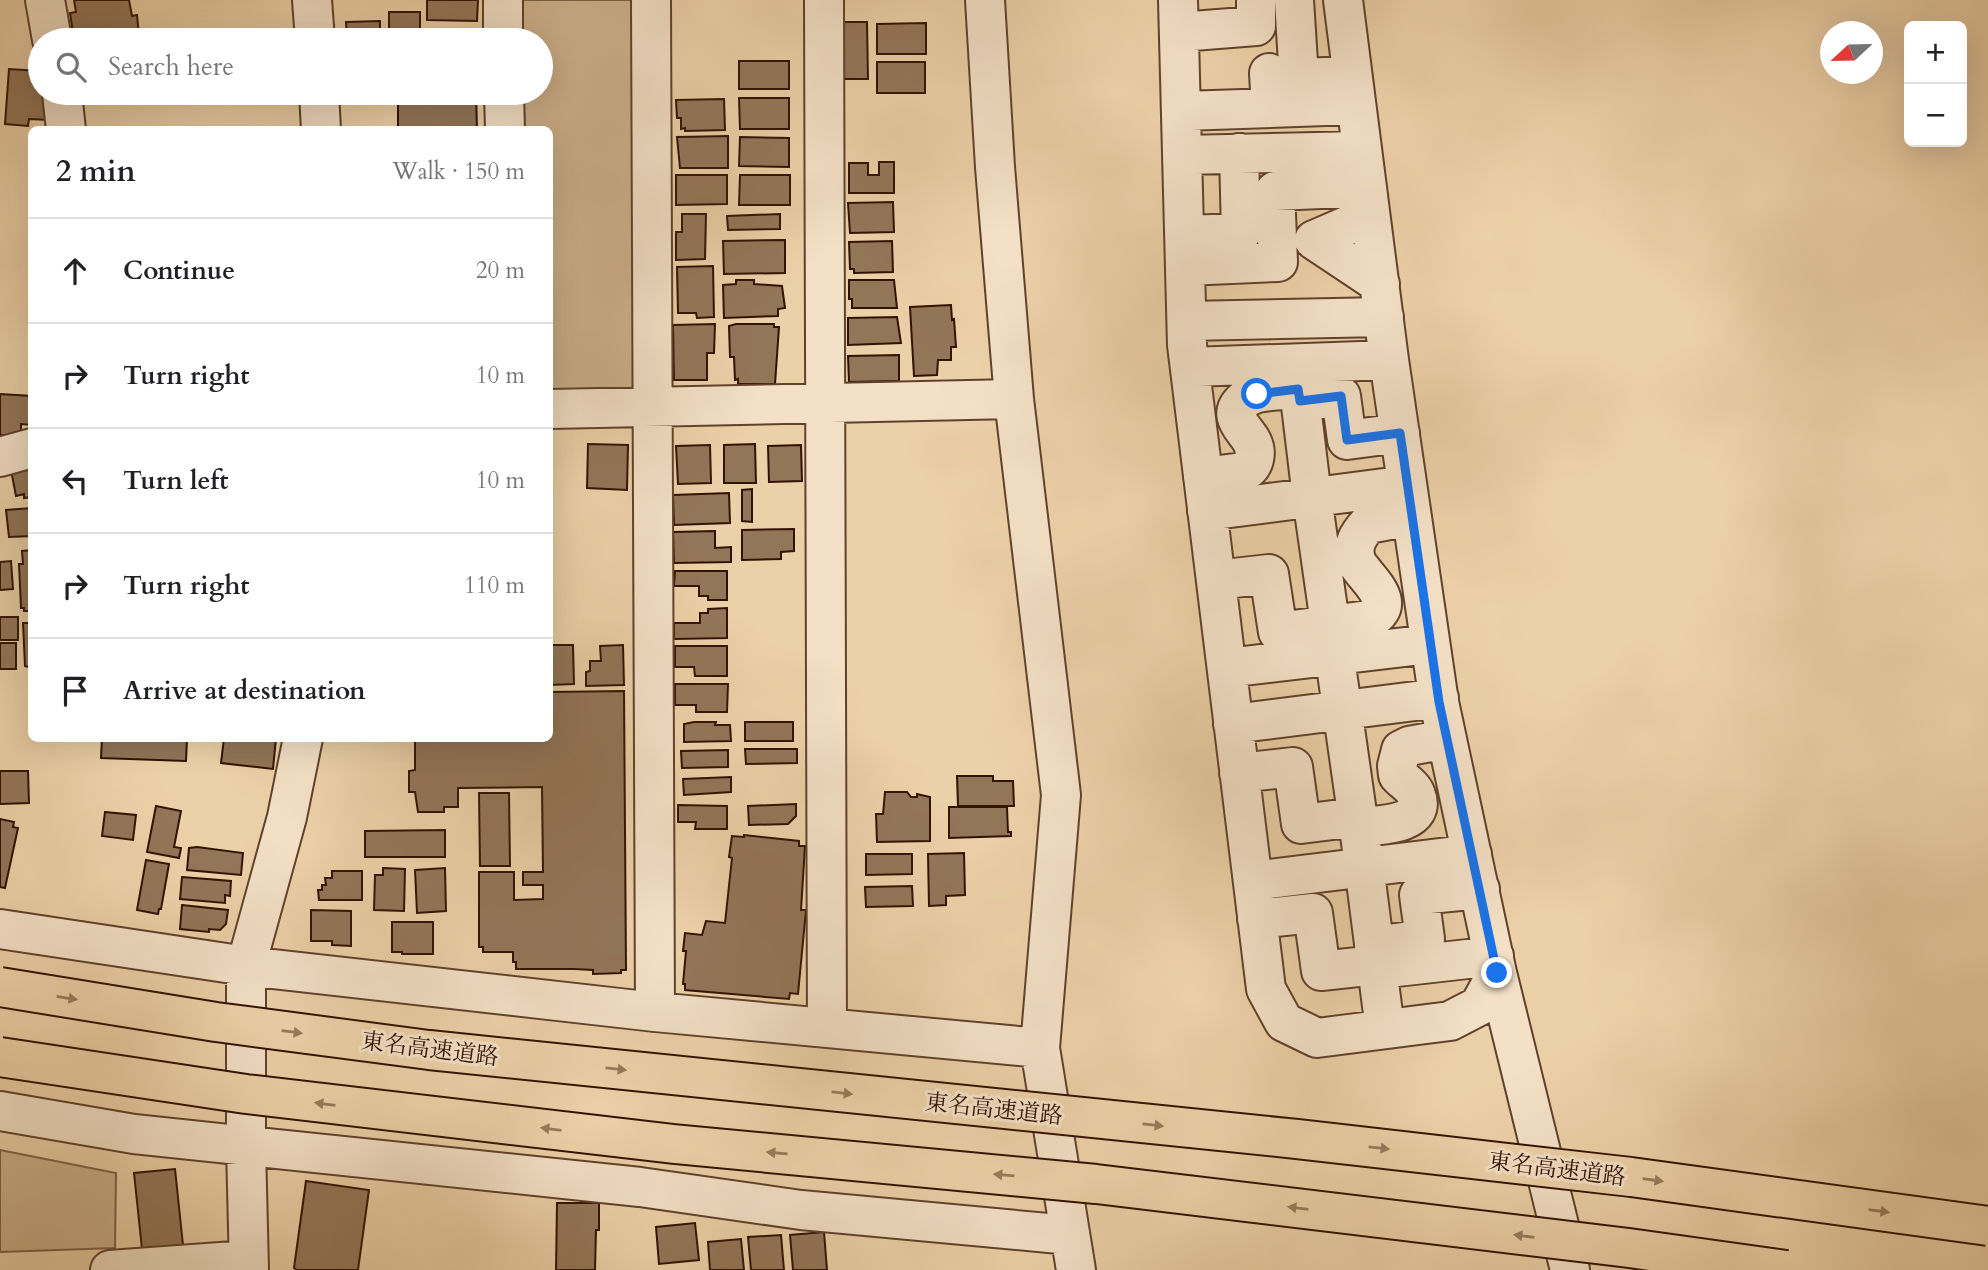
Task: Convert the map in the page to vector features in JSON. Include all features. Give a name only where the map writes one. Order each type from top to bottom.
[{"type":"highway","name":"東名高速道路","points":[[0,987],[216,1023],[416,1048],[1297,1139],[1630,1177],[1988,1226]]},
{"type":"highway","points":[[0,1057],[246,1094],[674,1144],[1096,1184],[1629,1248],[1786,1270]]},
{"type":"street","points":[[45,0],[50,28]]},
{"type":"street","points":[[312,0],[314,28]]},
{"type":"street","points":[[502,0],[503,28]]},
{"type":"street","points":[[651,0],[654,1012]]},
{"type":"street","points":[[824,0],[827,1028]]},
{"type":"street","points":[[0,1111],[134,1134],[640,1187],[1073,1253],[1040,1048],[1061,795],[1014,399],[995,167],[985,0]]},
{"type":"street","points":[[1256,0],[1256,26],[1179,16],[1186,321],[1190,368],[1266,989],[1284,1022],[1317,1038],[1450,1021],[1479,1006],[1496,965]]},
{"type":"street","points":[[1294,0],[1298,78],[1354,90]]},
{"type":"street","points":[[1343,0],[1409,501],[1439,698],[1496,965],[1570,1270]]},
{"type":"street","points":[[1183,111],[1270,91],[1354,90]]},
{"type":"street","points":[[63,105],[66,126]]},
{"type":"street","points":[[320,105],[321,126]]},
{"type":"street","points":[[504,105],[505,126]]},
{"type":"street","points":[[1184,155],[1239,153],[1366,185]]},
{"type":"street","points":[[1186,251],[1241,233],[1239,153]]},
{"type":"street","points":[[1186,251],[1278,262],[1275,191],[1366,185]]},
{"type":"street","points":[[1366,185],[1314,240],[1382,301]]},
{"type":"street","points":[[1186,321],[1382,301]]},
{"type":"street","points":[[1205,494],[1248,470],[1254,463],[1254,446],[1236,419],[1245,398],[1390,360]]},
{"type":"street","points":[[1190,368],[1298,384],[1341,396],[1347,440],[1400,433]]},
{"type":"street","points":[[1298,384],[1384,1029]]},
{"type":"street","points":[[553,409],[1014,399]]},
{"type":"street","points":[[0,457],[28,449]]},
{"type":"street","points":[[1205,494],[1409,501]]},
{"type":"street","points":[[1227,668],[1282,673],[1332,640],[1376,616],[1381,607],[1378,588],[1361,569],[1356,559],[1355,546],[1358,536],[1368,524],[1409,501]]},
{"type":"street","points":[[1216,580],[1269,574],[1278,632],[1332,640],[1430,644]]},
{"type":"street","points":[[1233,724],[1439,698]]},
{"type":"street","points":[[1240,773],[1293,767],[1301,824],[1407,821],[1415,813],[1417,802],[1416,794],[1398,775],[1401,750],[1447,739]]},
{"type":"street","points":[[110,1270],[249,1265],[246,966],[287,817],[302,742]]},
{"type":"street","points":[[1253,881],[1364,867],[1476,871]]},
{"type":"street","points":[[1258,919],[1313,913],[1321,971],[1376,960],[1425,939],[1419,895],[1476,871]]},
{"type":"street","points":[[0,929],[246,966],[654,1012],[1040,1048]]},
{"type":"street","points":[[1376,960],[1496,965]]},
{"type":"shaded area","points":[[515,0],[639,0],[639,382],[623,395],[553,394],[553,126],[516,126],[516,105],[553,105],[553,28],[515,28]]},
{"type":"shaded area","points":[[0,1150],[116,1173],[115,1248],[0,1252]]},
{"type":"building","points":[[74,0],[129,0],[132,16],[137,15],[138,28],[72,28],[70,13],[76,12]]},
{"type":"building","points":[[427,0],[478,0],[477,21],[427,20]]},
{"type":"building","points":[[389,12],[420,12],[420,28],[389,28]]},
{"type":"building","points":[[380,21],[380,28],[346,28],[346,22]]},
{"type":"building","points":[[841,22],[867,22],[868,79],[841,79]]},
{"type":"building","points":[[926,23],[926,54],[877,54],[877,24]]},
{"type":"building","points":[[739,61],[789,61],[789,89],[739,89]]},
{"type":"building","points":[[877,62],[925,62],[925,93],[877,93]]},
{"type":"building","points":[[9,69],[28,70],[28,105],[47,105],[49,120],[29,119],[28,126],[5,124]]},
{"type":"building","points":[[739,98],[789,98],[789,129],[740,129]]},
{"type":"building","points":[[724,99],[725,130],[681,129],[676,100]]},
{"type":"building","points":[[398,105],[476,105],[477,126],[398,126]]},
{"type":"building","points":[[728,136],[728,168],[680,168],[677,137]]},
{"type":"building","points":[[740,137],[789,138],[789,167],[739,166]]},
{"type":"building","points":[[879,162],[894,162],[894,193],[849,193],[849,163],[868,163],[868,175],[879,175]]},
{"type":"building","points":[[676,175],[727,175],[727,204],[676,205]]},
{"type":"building","points":[[740,175],[790,175],[790,205],[739,205]]},
{"type":"building","points":[[893,202],[894,232],[850,233],[848,203]]},
{"type":"building","points":[[682,214],[706,214],[705,259],[676,260],[676,232],[682,232]]},
{"type":"building","points":[[780,214],[780,229],[728,230],[727,216]]},
{"type":"building","points":[[785,240],[785,273],[724,274],[723,241]]},
{"type":"building","points":[[892,241],[893,272],[854,273],[854,269],[850,269],[849,242]]},
{"type":"building","points":[[713,266],[714,317],[697,318],[696,313],[678,313],[677,267]]},
{"type":"building","points":[[736,280],[754,280],[754,284],[782,286],[785,308],[778,309],[778,316],[724,318],[723,285],[736,284]]},
{"type":"building","points":[[849,280],[894,280],[897,308],[852,308]]},
{"type":"building","points":[[951,305],[956,347],[951,347],[951,360],[938,360],[937,375],[914,376],[910,307]]},
{"type":"building","points":[[897,317],[901,343],[848,345],[848,318]]},
{"type":"building","points":[[715,324],[714,353],[707,353],[707,380],[674,380],[673,325]]},
{"type":"building","points":[[774,324],[774,327],[779,327],[775,384],[738,384],[738,379],[735,380],[734,357],[730,357],[729,326]]},
{"type":"building","points":[[899,355],[899,381],[849,382],[848,356]]},
{"type":"building","points":[[0,394],[28,396],[28,425],[21,424],[21,436],[1,435],[0,439]]},
{"type":"building","points":[[588,444],[628,445],[627,490],[587,488]]},
{"type":"building","points":[[755,444],[756,483],[724,483],[724,445]]},
{"type":"building","points":[[710,445],[711,483],[678,484],[676,446]]},
{"type":"building","points":[[801,445],[802,481],[769,482],[768,446]]},
{"type":"building","points":[[28,466],[28,498],[24,498],[24,494],[16,496],[11,470]]},
{"type":"building","points":[[752,489],[752,522],[742,521],[742,490]]},
{"type":"building","points":[[729,493],[730,523],[674,525],[673,495]]},
{"type":"building","points":[[28,508],[28,536],[9,537],[6,510]]},
{"type":"building","points":[[794,529],[794,551],[781,552],[781,559],[742,560],[742,530]]},
{"type":"building","points":[[715,531],[715,548],[731,547],[731,562],[674,563],[673,532]]},
{"type":"building","points":[[28,550],[28,611],[21,608],[19,564],[23,564],[22,551]]},
{"type":"building","points":[[11,561],[13,589],[0,590],[0,562]]},
{"type":"building","points":[[675,571],[727,571],[727,600],[708,600],[708,596],[699,596],[699,586],[674,586]]},
{"type":"building","points":[[727,608],[727,638],[674,639],[674,623],[700,623],[700,613],[708,613],[708,609]]},
{"type":"building","points":[[0,617],[18,617],[18,640],[0,640]]},
{"type":"building","points":[[23,623],[28,623],[28,667],[25,666]]},
{"type":"building","points":[[0,643],[16,643],[16,669],[0,669]]},
{"type":"building","points":[[553,645],[573,645],[574,684],[553,685]]},
{"type":"building","points":[[623,645],[624,685],[586,686],[586,672],[590,671],[590,661],[601,661],[600,646]]},
{"type":"building","points":[[675,646],[727,646],[727,676],[695,676],[694,667],[675,667]]},
{"type":"building","points":[[675,684],[728,684],[727,712],[696,712],[696,705],[675,705]]},
{"type":"building","points":[[624,691],[626,970],[621,970],[621,973],[593,974],[593,970],[574,969],[516,969],[513,952],[483,952],[483,947],[479,947],[479,872],[514,872],[514,900],[543,899],[543,885],[523,885],[523,872],[543,872],[542,787],[458,788],[458,807],[444,807],[444,812],[418,812],[415,792],[409,792],[409,771],[415,770],[415,742],[553,742],[553,692]]},
{"type":"building","points":[[694,722],[730,725],[731,741],[684,742],[684,724]]},
{"type":"building","points":[[745,722],[793,722],[793,741],[745,741]]},
{"type":"building","points":[[102,742],[187,742],[186,761],[101,758]]},
{"type":"building","points":[[224,742],[276,742],[273,769],[221,763]]},
{"type":"building","points":[[745,749],[797,749],[797,763],[746,764]]},
{"type":"building","points":[[728,750],[728,767],[682,768],[681,751]]},
{"type":"building","points":[[0,771],[28,771],[29,803],[0,804]]},
{"type":"building","points":[[957,776],[993,776],[993,781],[1013,781],[1014,806],[958,806]]},
{"type":"building","points":[[731,777],[731,792],[684,795],[683,779]]},
{"type":"building","points":[[885,792],[907,792],[911,797],[917,797],[917,794],[930,797],[930,841],[877,842],[876,814],[883,814]]},
{"type":"building","points":[[479,793],[509,793],[510,866],[480,866]]},
{"type":"building","points":[[796,804],[796,816],[788,824],[749,825],[748,806]]},
{"type":"building","points":[[678,805],[727,806],[727,829],[695,829],[696,822],[678,822]]},
{"type":"building","points":[[156,806],[181,811],[174,847],[181,848],[179,858],[147,852]]},
{"type":"building","points":[[949,807],[1007,807],[1008,832],[1011,832],[1011,836],[949,838]]},
{"type":"building","points":[[105,812],[136,815],[133,840],[102,836]]},
{"type":"building","points":[[0,819],[14,822],[13,827],[18,828],[5,888],[0,887]]},
{"type":"building","points":[[445,830],[445,857],[365,857],[365,831]]},
{"type":"building","points":[[732,836],[799,841],[799,846],[805,846],[801,910],[806,910],[798,994],[790,993],[789,999],[685,990],[683,984],[685,933],[702,935],[706,921],[725,923]]},
{"type":"building","points":[[189,848],[243,853],[241,875],[187,870]]},
{"type":"building","points":[[964,853],[965,895],[946,896],[946,905],[929,906],[928,854]]},
{"type":"building","points":[[866,854],[912,854],[912,874],[866,875]]},
{"type":"building","points":[[146,860],[169,864],[158,914],[137,910]]},
{"type":"building","points":[[383,868],[405,869],[404,911],[374,910],[375,875],[383,875]]},
{"type":"building","points":[[445,868],[446,911],[417,913],[415,870]]},
{"type":"building","points":[[332,871],[362,871],[362,900],[319,900],[318,890],[322,890],[322,885],[326,885],[325,878],[332,878]]},
{"type":"building","points":[[182,877],[231,881],[230,896],[225,895],[225,903],[180,899]]},
{"type":"building","points":[[912,886],[913,906],[866,907],[865,887]]},
{"type":"building","points":[[182,905],[228,910],[226,924],[220,930],[209,929],[209,932],[180,929]]},
{"type":"building","points":[[311,910],[351,911],[351,946],[332,945],[332,941],[311,941]]},
{"type":"building","points":[[392,922],[433,922],[433,954],[392,952]]},
{"type":"building","points":[[175,1169],[183,1245],[142,1249],[134,1173]]},
{"type":"building","points":[[306,1181],[369,1190],[358,1270],[294,1268]]},
{"type":"building","points":[[557,1203],[599,1203],[595,1270],[556,1270]]},
{"type":"building","points":[[695,1223],[699,1260],[659,1264],[656,1227]]},
{"type":"building","points":[[824,1232],[827,1270],[793,1270],[790,1235]]},
{"type":"building","points":[[781,1235],[784,1270],[751,1270],[748,1237]]},
{"type":"building","points":[[741,1239],[744,1270],[710,1270],[708,1242]]},
{"type":"route","points":[[1257,394],[1298,389],[1300,401],[1341,396],[1347,440],[1400,433],[1439,702],[1497,973]]}]
